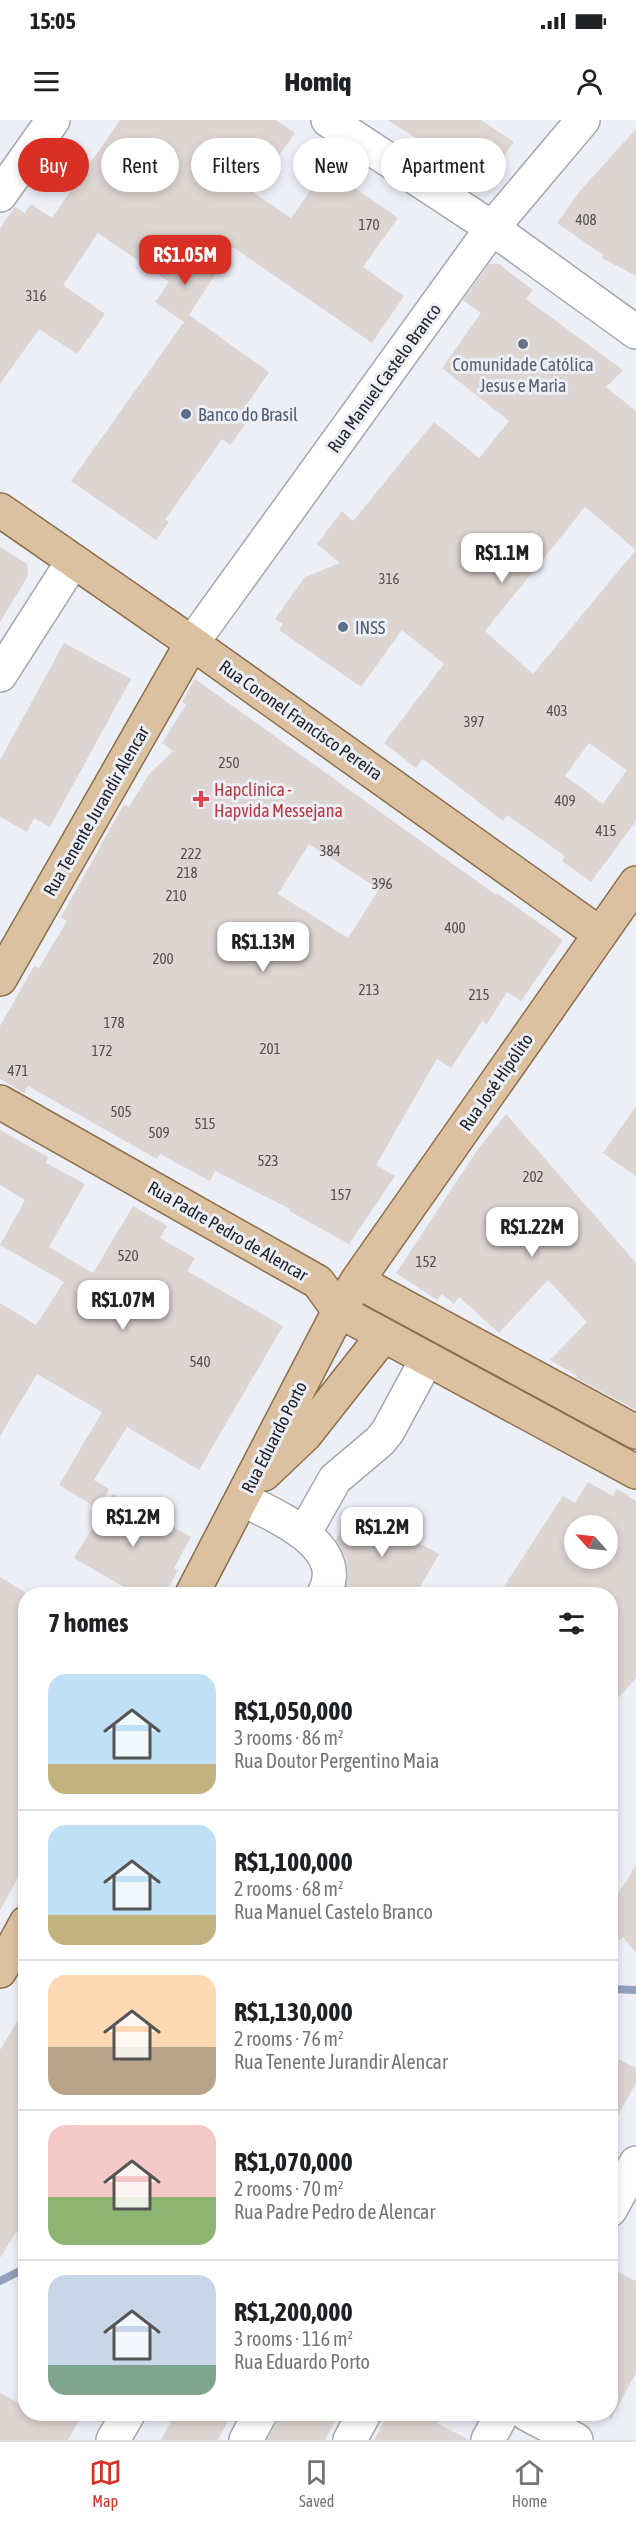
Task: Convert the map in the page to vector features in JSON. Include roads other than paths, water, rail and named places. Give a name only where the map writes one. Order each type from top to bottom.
[{"type":"main road","name":"Rua Coronel Francisco Pereira","points":[[0,510],[192,643],[600,934]]},
{"type":"main road","name":"Rua Tenente Jurandir Alencar","points":[[0,980],[192,643]]},
{"type":"main road","name":"Rua José Hipólito","points":[[357,1281],[636,883]]},
{"type":"main road","name":"Rua Padre Pedro de Alencar","points":[[0,1102],[318,1282],[339,1311],[636,1472]]},
{"type":"main road","name":"Rua Eduardo Porto","points":[[196,1587],[339,1311],[357,1281]]},
{"type":"main road","points":[[357,1281],[636,1432]]},
{"type":"main road","points":[[244,1496],[305,1435],[383,1336]]},
{"type":"main road","points":[[554,1428],[573,1398]]},
{"type":"main road","points":[[0,1971],[18,1938]]},
{"type":"street","points":[[0,195],[53,120]]},
{"type":"street","points":[[328,120],[492,228],[636,332]]},
{"type":"street","name":"Rua Manuel Castelo Branco","points":[[192,643],[492,228],[583,120]]},
{"type":"street","points":[[0,675],[73,561]]},
{"type":"street","points":[[304,1532],[335,1479],[380,1441],[427,1359]]},
{"type":"street","points":[[244,1496],[304,1532],[331,1571],[328,1587]]},
{"type":"street","points":[[618,2196],[636,2163]]},
{"type":"street","points":[[113,2440],[124,2421]]},
{"type":"street","points":[[246,2440],[256,2421]]},
{"type":"street","points":[[350,2440],[360,2421]]},
{"type":"street","points":[[488,2440],[498,2421]]},
{"type":"street","points":[[540,2421],[576,2440]]},
{"type":"waterway","points":[[618,1989],[636,1990]]},
{"type":"waterway","points":[[0,2281],[18,2272]]},
{"type":"place","name":"Comunidade Católica Jesus e Maria","points":[[523,344]]},
{"type":"place","name":"Banco do Brasil","points":[[186,414]]},
{"type":"place","name":"INSS","points":[[343,627]]},
{"type":"place","name":"Hapclínica - Hapvida Messejana","points":[[201,799]]}]
